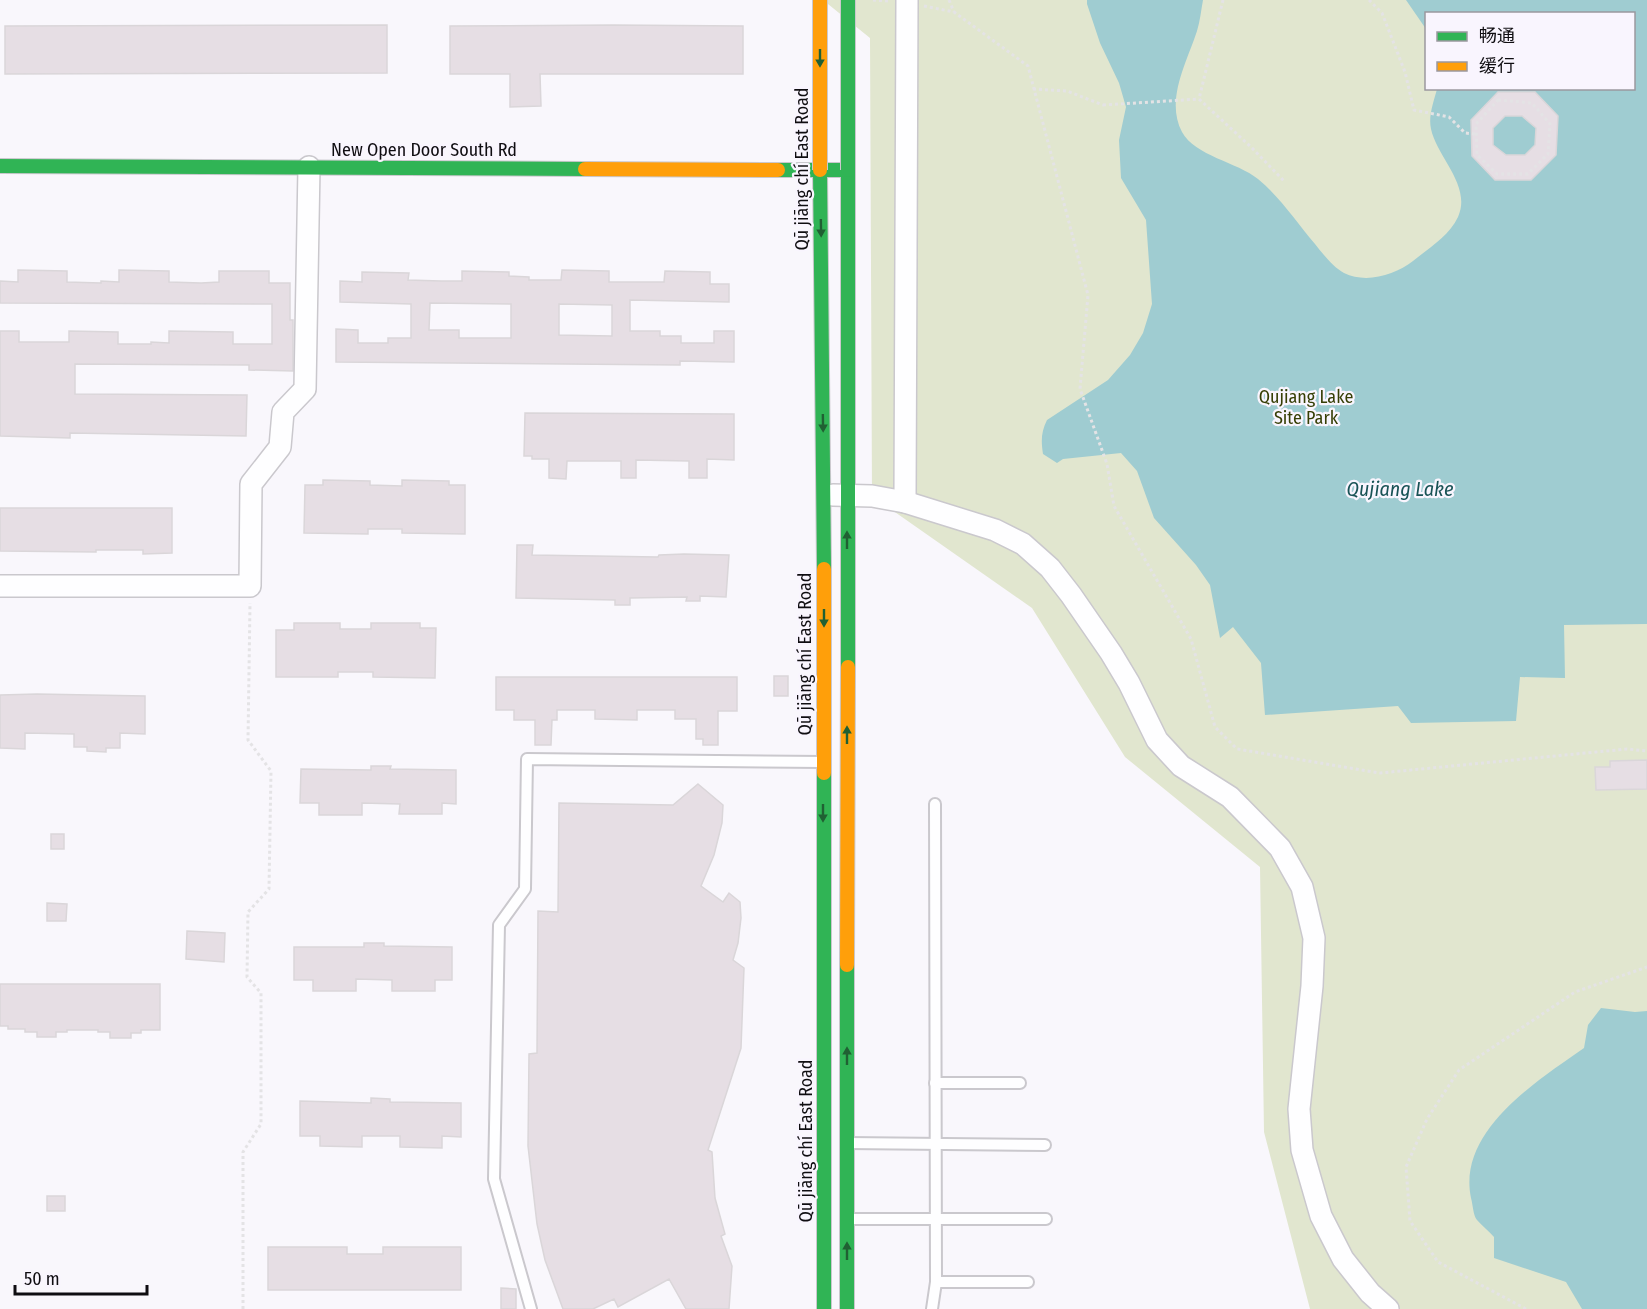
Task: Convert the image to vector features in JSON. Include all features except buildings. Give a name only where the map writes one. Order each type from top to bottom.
[{"type":"main road","name":"Qū jiāng chí East Road","points":[[820,0],[824,495],[824,1309]]},
{"type":"main road","points":[[847,1309],[848,0]]},
{"type":"main road","name":"New Open Door South Rd","points":[[0,166],[848,170]]},
{"type":"street","points":[[905,502],[907,2]]},
{"type":"street","points":[[0,586],[250,586],[251,484],[280,447],[283,412],[305,389],[309,167]]},
{"type":"street","points":[[824,495],[872,496],[905,502],[995,530],[1023,544],[1050,568],[1111,653],[1156,740],[1181,766],[1230,797],[1280,848],[1302,887],[1314,938],[1312,986],[1299,1109],[1302,1150],[1321,1216],[1343,1259],[1370,1293],[1388,1309]]},
{"type":"lane","points":[[531,1309],[494,1179],[499,926],[525,889],[527,759],[823,762]]},
{"type":"lane","points":[[932,1309],[936,1282],[936,804]]},
{"type":"lane","points":[[935,1083],[1020,1083]]},
{"type":"lane","points":[[847,1143],[1045,1145]]},
{"type":"lane","points":[[847,1219],[1046,1219]]},
{"type":"lane","points":[[936,1282],[1028,1282]]},
{"type":"path","points":[[873,0],[907,2],[954,12],[1028,66],[1088,295],[1080,389],[1107,464],[1114,506],[1191,639],[1215,727],[1238,749],[1380,773],[1628,749],[1647,751]]},
{"type":"path","points":[[949,0],[954,12]]},
{"type":"path","points":[[1199,99],[1223,0]]},
{"type":"path","points":[[1369,0],[1382,13],[1405,72],[1414,110],[1449,117],[1465,134],[1475,134]]},
{"type":"path","points":[[1034,89],[1067,91],[1103,105],[1199,99],[1284,181]]},
{"type":"path","points":[[1498,100],[1532,103],[1550,124],[1548,154],[1528,174],[1497,174],[1477,155],[1475,134],[1476,124],[1498,100]]},
{"type":"path","points":[[243,1309],[243,1152],[261,1124],[261,993],[247,976],[248,912],[269,889],[271,771],[248,740],[250,586]]},
{"type":"path","points":[[1526,1309],[1438,1262],[1410,1221],[1406,1167],[1427,1119],[1459,1070],[1575,992],[1647,967]]},
{"type":"green space","name":"Qujiang Lake Site Park","points":[[823,0],[1647,0],[1647,1309],[1310,1309],[1264,1132],[1260,867],[1125,757],[1032,608],[872,496],[870,38]]},
{"type":"water","name":"Qujiang Lake","points":[[1087,0],[1203,0],[1197,31],[1179,81],[1176,107],[1177,120],[1182,132],[1196,147],[1249,173],[1266,186],[1332,264],[1344,273],[1371,278],[1389,274],[1406,266],[1444,236],[1458,217],[1461,194],[1434,140],[1430,124],[1437,90],[1635,90],[1635,12],[1425,12],[1425,28],[1406,0],[1647,0],[1647,624],[1564,625],[1565,678],[1520,677],[1516,721],[1411,723],[1398,706],[1265,715],[1261,663],[1233,627],[1220,638],[1210,585],[1196,565],[1154,518],[1137,471],[1121,453],[1063,459],[1057,463],[1043,454],[1042,437],[1047,420],[1108,380],[1130,355],[1143,333],[1152,304],[1146,220],[1121,178],[1119,140],[1126,107],[1119,83],[1100,43]]},
{"type":"water","points":[[1601,1008],[1647,1011],[1647,1309],[1582,1309],[1566,1282],[1494,1258],[1494,1237],[1476,1218],[1471,1198],[1470,1174],[1476,1151],[1488,1130],[1524,1092],[1584,1048],[1588,1025]]},
{"type":"traffic: fast","points":[[848,0],[848,170]]},
{"type":"traffic: fast","points":[[0,166],[585,169]]},
{"type":"traffic: fast","points":[[778,170],[848,170],[848,667]]},
{"type":"traffic: fast","points":[[820,170],[824,569]]},
{"type":"traffic: fast","points":[[824,773],[824,1309]]},
{"type":"traffic: fast","points":[[847,965],[847,1309]]},
{"type":"traffic: slow","points":[[820,0],[820,170]]},
{"type":"traffic: slow","points":[[585,169],[778,170]]},
{"type":"traffic: slow","points":[[824,569],[824,773]]},
{"type":"traffic: slow","points":[[847,965],[848,667]]}]
